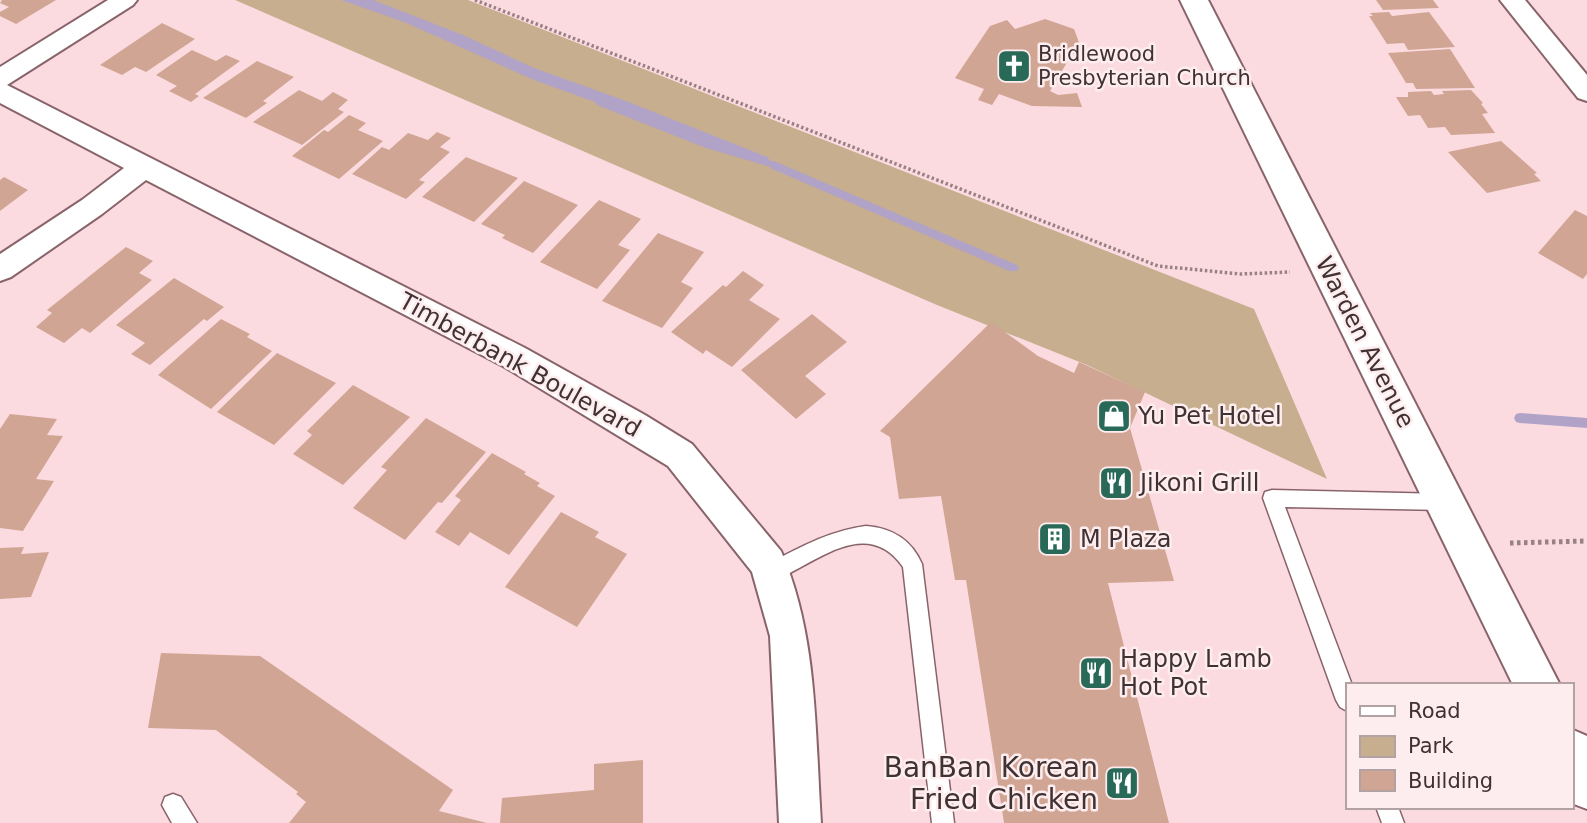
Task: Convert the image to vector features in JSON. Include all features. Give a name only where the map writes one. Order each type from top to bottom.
[{"type":"main road","name":"Warden Avenue","points":[[1194,0],[1536,683]]},
{"type":"main road","points":[[1573,757],[1587,785]]},
{"type":"street","points":[[0,79],[125,0]]},
{"type":"street","points":[[1512,0],[1587,92]]},
{"type":"street","name":"Timberbank Boulevard","points":[[0,92],[514,357],[680,455],[768,563],[789,636],[800,823]]},
{"type":"street","points":[[0,270],[92,207],[145,166]]},
{"type":"lane","points":[[1346,697],[1272,498],[1444,502]]},
{"type":"lane","points":[[771,573],[846,536],[868,533],[894,542],[912,565],[943,823]]},
{"type":"lane","points":[[173,805],[186,823]]},
{"type":"path","points":[[475,0],[1158,266],[1241,274],[1329,271]]},
{"type":"path","points":[[1467,545],[1587,541]]},
{"type":"green space","points":[[235,0],[468,0],[1254,309],[1327,479],[1087,365],[937,305]]},
{"type":"shaded area","points":[[341,0],[373,0],[463,35],[534,68],[767,157],[774,165],[771,167],[706,148],[534,80],[404,22]]},
{"type":"building","points":[[2,0],[56,0],[16,24],[0,16],[0,12],[9,7],[0,3]]},
{"type":"building","points":[[1376,0],[1433,0],[1439,8],[1383,10]]},
{"type":"building","points":[[1389,12],[1392,16],[1429,12],[1455,47],[1408,50],[1404,43],[1387,44],[1369,16],[1373,16],[1370,13]]},
{"type":"building","name":"Bridlewood Presbyterian Church","points":[[1045,19],[1074,29],[1083,53],[1072,54],[1050,91],[1058,95],[1077,93],[1082,107],[1032,106],[999,94],[992,105],[978,100],[984,89],[955,78],[990,26],[1007,20],[1015,29]]},
{"type":"building","points":[[162,23],[195,39],[146,72],[135,67],[122,75],[100,65]]},
{"type":"building","points":[[1450,49],[1475,88],[1416,89],[1413,83],[1406,83],[1388,53]]},
{"type":"building","points":[[192,50],[216,61],[226,55],[240,61],[195,94],[199,96],[191,102],[169,91],[177,86],[156,75]]},
{"type":"building","points":[[257,61],[294,77],[263,101],[267,103],[246,118],[203,98]]},
{"type":"building","points":[[299,90],[322,101],[333,92],[348,100],[338,109],[344,112],[302,145],[253,122]]},
{"type":"building","points":[[1471,90],[1483,103],[1481,104],[1488,113],[1482,114],[1495,133],[1451,135],[1445,127],[1428,128],[1420,115],[1408,116],[1396,97],[1408,97],[1408,92],[1431,91],[1434,95],[1444,94],[1442,91]]},
{"type":"building","points":[[349,115],[366,123],[358,130],[383,141],[339,179],[292,156],[324,130],[328,132]]},
{"type":"building","points":[[437,132],[451,138],[440,147],[450,152],[419,180],[425,182],[406,199],[352,174],[382,147],[389,150],[408,133],[428,140]]},
{"type":"building","points":[[1501,141],[1537,173],[1534,174],[1541,181],[1487,193],[1448,152]]},
{"type":"building","points":[[466,157],[518,178],[474,222],[422,197]]},
{"type":"building","points":[[4,177],[28,190],[0,211],[0,180]]},
{"type":"building","points":[[524,181],[578,205],[533,253],[481,224]]},
{"type":"building","points":[[599,200],[641,219],[618,245],[630,250],[597,289],[540,262]]},
{"type":"building","points":[[1575,210],[1587,216],[1587,274],[1583,279],[1538,253]]},
{"type":"building","points":[[658,233],[704,252],[681,282],[693,288],[662,328],[602,301]]},
{"type":"building","points":[[126,247],[153,261],[139,273],[152,280],[90,333],[82,328],[64,343],[36,327],[52,313],[47,310]]},
{"type":"building","points":[[743,271],[764,285],[749,300],[780,319],[732,367],[706,350],[703,354],[671,332],[723,285],[726,287]]},
{"type":"building","points":[[174,278],[224,307],[207,321],[204,319],[150,365],[131,354],[145,343],[116,325]]},
{"type":"building","points":[[812,314],[847,342],[805,376],[826,394],[796,419],[741,370]]},
{"type":"building","points":[[221,319],[250,334],[247,337],[272,351],[211,409],[158,375]]},
{"type":"building","name":"M Plaza","points":[[991,322],[1038,356],[1074,373],[1079,362],[1145,392],[1130,428],[1174,581],[1108,583],[1169,823],[1004,823],[966,580],[955,580],[941,496],[899,499],[890,437],[880,431]]},
{"type":"building","points":[[277,353],[336,383],[274,445],[217,412]]},
{"type":"building","points":[[353,385],[410,417],[343,485],[293,454],[312,435],[307,431]]},
{"type":"building","points":[[10,414],[57,419],[47,435],[63,436],[36,479],[54,481],[23,531],[0,528],[0,429]]},
{"type":"building","points":[[426,418],[486,452],[442,503],[438,502],[405,540],[353,508],[387,470],[381,467]]},
{"type":"building","points":[[492,453],[526,472],[524,474],[540,483],[537,486],[555,496],[509,555],[470,532],[459,546],[435,532],[461,500],[455,496]]},
{"type":"building","points":[[561,512],[599,532],[595,537],[627,554],[577,627],[505,587]]},
{"type":"building","points":[[24,547],[21,554],[49,552],[31,597],[0,599],[0,548]]},
{"type":"building","points":[[161,653],[260,656],[453,790],[439,811],[487,823],[289,823],[306,802],[296,794],[298,792],[216,730],[148,728]]},
{"type":"building","points":[[643,760],[643,823],[500,823],[502,798],[594,790],[594,764]]},
{"type":"waterway","points":[[774,165],[1013,268]]},
{"type":"waterway","points":[[1520,418],[1587,423]]},
{"type":"place","name":"Bridlewood Presbyterian Church","points":[[1014,66]]},
{"type":"place","name":"Yu Pet Hotel","points":[[1114,416]]},
{"type":"place","name":"Jikoni Grill","points":[[1116,483]]},
{"type":"place","name":"M Plaza","points":[[1055,539]]},
{"type":"place","name":"Happy Lamb Hot Pot","points":[[1096,673]]},
{"type":"place","name":"BanBan Korean Fried Chicken","points":[[1122,783]]}]
